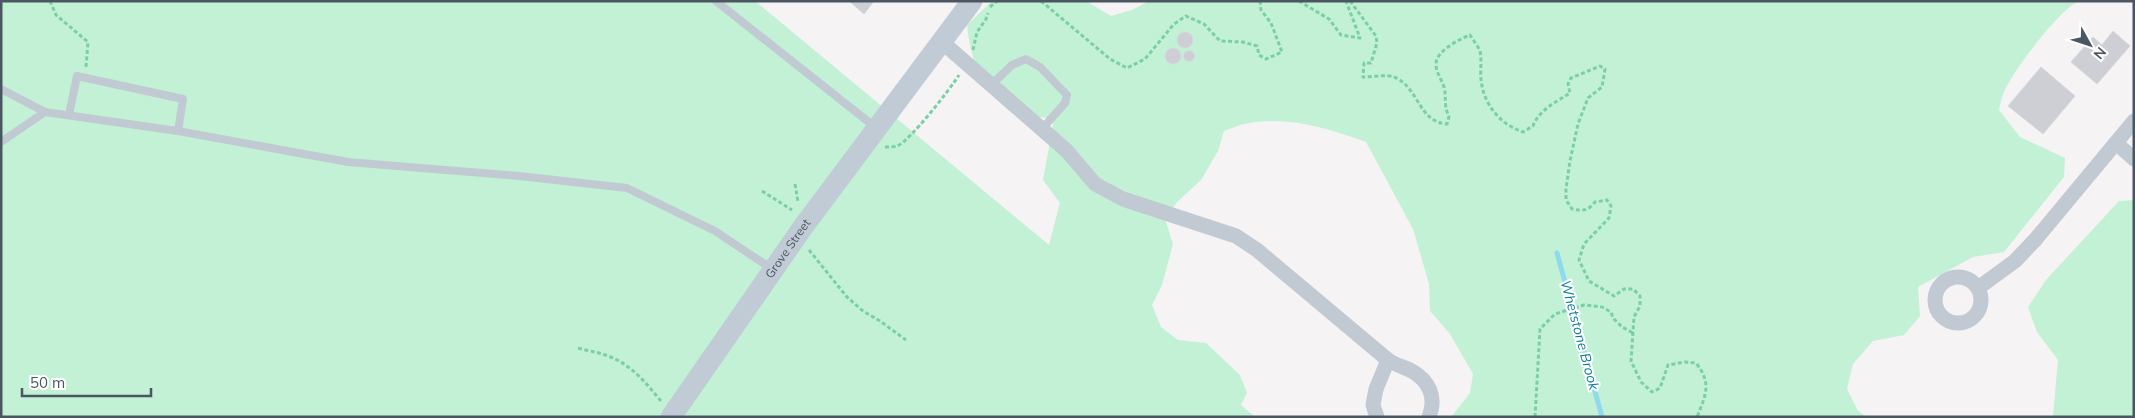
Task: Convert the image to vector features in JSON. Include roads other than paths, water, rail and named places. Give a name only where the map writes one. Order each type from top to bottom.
[{"type":"main road","name":"Grove Street","points":[[672,416],[803,227],[972,1]]},
{"type":"street","points":[[942,42],[1067,152],[1095,184],[1123,198],[1236,236],[1258,250],[1388,360],[1423,380],[1432,391],[1432,408],[1429,417]]},
{"type":"street","points":[[1978,288],[2015,262],[2134,121]]},
{"type":"street","points":[[2116,143],[2134,159]]},
{"type":"street","points":[[1377,417],[1373,405],[1376,389],[1388,360]]},
{"type":"lane","points":[[716,1],[876,128]]},
{"type":"lane","points":[[990,86],[1012,65],[1026,59],[1040,66],[1067,95],[1066,103],[1042,130]]},
{"type":"lane","points":[[69,115],[77,76],[183,99],[178,132]]},
{"type":"lane","points":[[1,89],[45,112],[178,132],[348,162],[519,176],[627,188],[715,231],[774,270]]},
{"type":"lane","points":[[1,142],[45,112]]},
{"type":"waterway","name":"Whetstone Brook","points":[[1557,253],[1602,417]]}]
